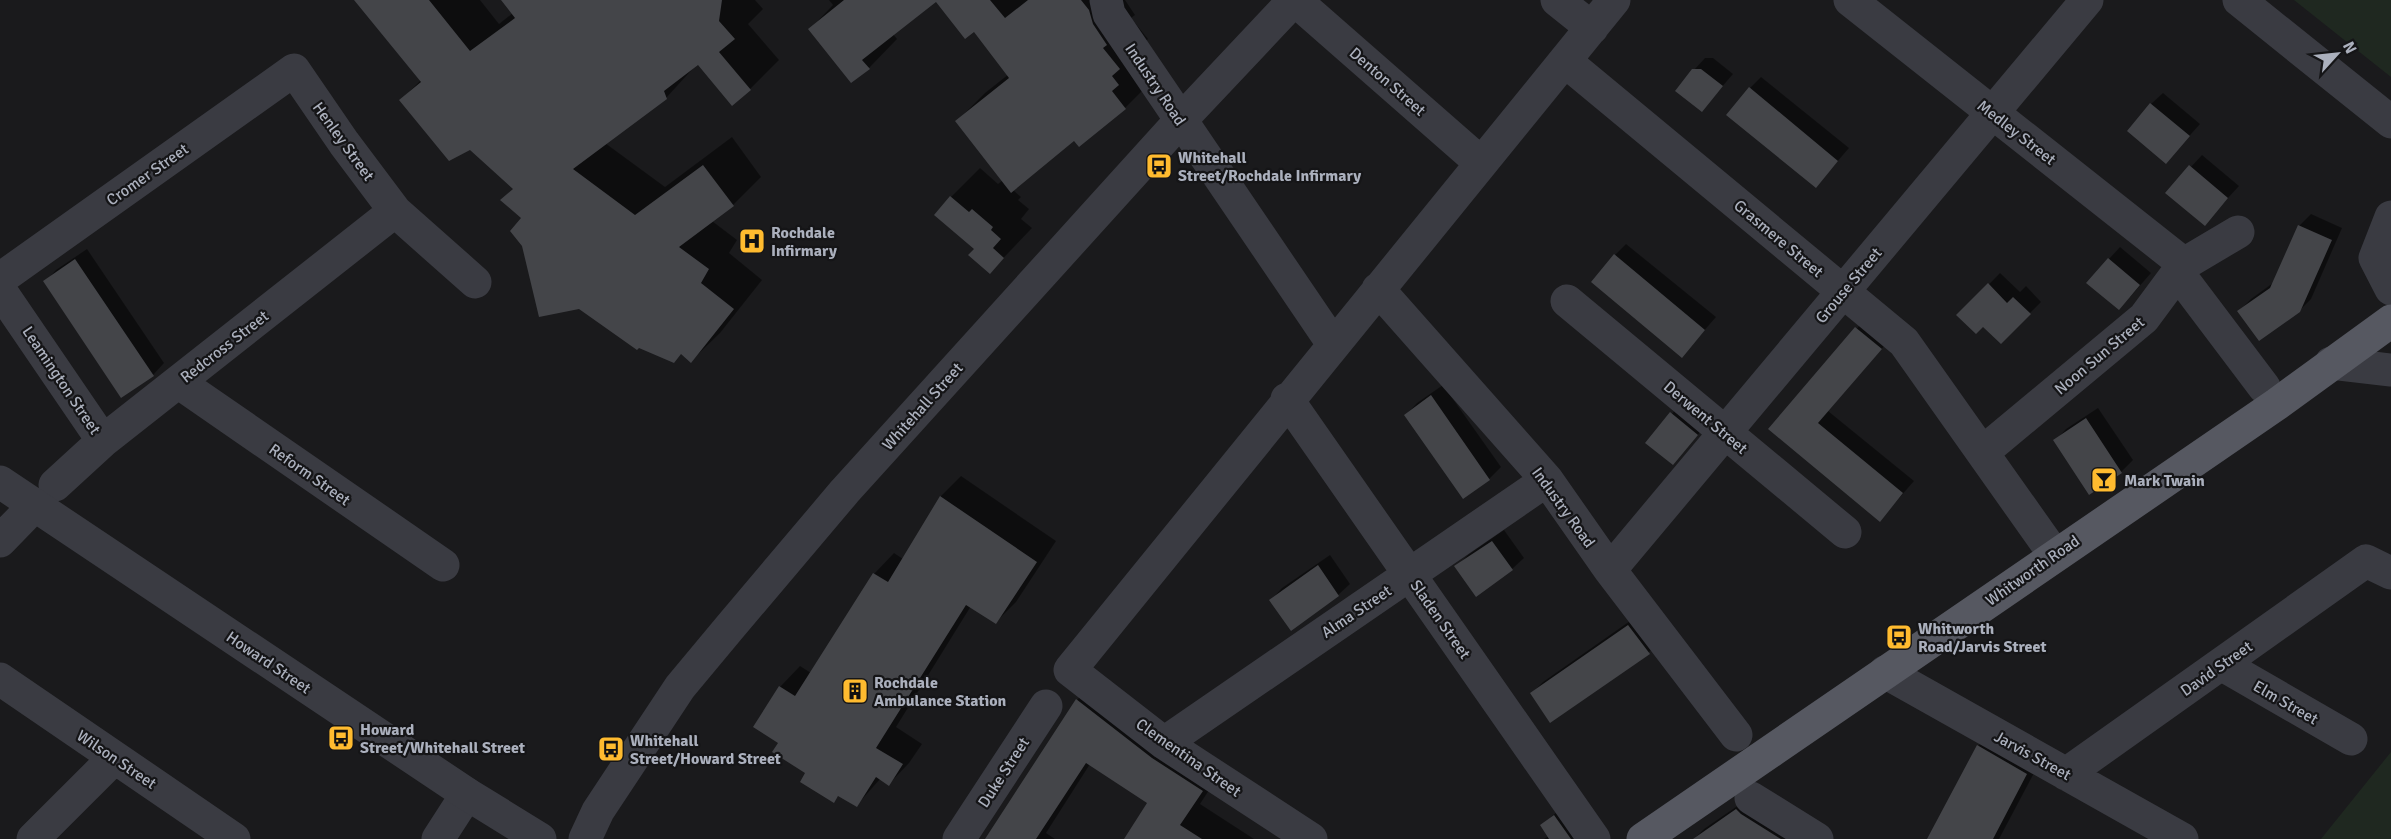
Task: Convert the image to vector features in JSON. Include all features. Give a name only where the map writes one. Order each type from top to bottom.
[{"type":"main road","name":"Whitworth Road","points":[[1643,839],[2054,554],[2277,404],[2391,321]]},
{"type":"street","name":"Industry Road","points":[[1106,0],[1109,14],[1333,344]]},
{"type":"street","name":"Whitehall Street","points":[[585,839],[598,812],[680,687],[729,627],[845,491],[1181,120],[1294,0]]},
{"type":"street","name":"Denton Street","points":[[1294,0],[1481,163]]},
{"type":"street","points":[[1557,0],[1592,27]]},
{"type":"street","points":[[1287,399],[1614,0]]},
{"type":"street","name":"Medley Street","points":[[1850,0],[1993,113],[2181,268],[2264,387]]},
{"type":"street","name":"Grouse Street","points":[[1610,570],[2087,0]]},
{"type":"street","points":[[2239,0],[2391,122]]},
{"type":"street","name":"Grasmere Street","points":[[1565,61],[1904,342],[2054,554]]},
{"type":"street","name":"Henley Street","points":[[294,70],[395,212]]},
{"type":"street","name":"Cromer Street","points":[[0,279],[294,70]]},
{"type":"street","points":[[395,212],[475,282]]},
{"type":"street","name":"Redcross Street","points":[[0,541],[103,441],[395,212]]},
{"type":"street","points":[[2391,217],[2375,258],[2391,289]]},
{"type":"street","name":"Noon Sun Street","points":[[1983,452],[2144,318],[2181,268],[2238,232]]},
{"type":"street","name":"Industry Road","points":[[1378,289],[1547,480],[1610,570],[1736,735]]},
{"type":"street","name":"Leamington Street","points":[[0,290],[103,441]]},
{"type":"street","name":"Derwent Street","points":[[1566,301],[1845,532]]},
{"type":"street","points":[[2331,363],[2391,370]]},
{"type":"street","name":"Reform Street","points":[[178,382],[443,565]]},
{"type":"street","name":"Sladen Street","points":[[1287,399],[1594,839]]},
{"type":"street","name":"Clementina Street","points":[[1287,399],[1070,670],[1164,743],[1311,839]]},
{"type":"street","name":"Alma Street","points":[[1164,743],[1547,480]]},
{"type":"street","name":"Howard Street","points":[[0,482],[45,495],[467,794],[540,839]]},
{"type":"street","name":"David Street","points":[[2066,774],[2221,664],[2378,567]]},
{"type":"street","name":"Elm Street","points":[[2221,664],[2351,739]]},
{"type":"street","name":"Jarvis Street","points":[[1885,672],[2182,839]]},
{"type":"street","name":"Wilson Street","points":[[0,679],[234,839]]},
{"type":"street","name":"Duke Street","points":[[959,839],[1046,706]]},
{"type":"street","points":[[33,839],[114,758]]},
{"type":"street","points":[[438,839],[467,794]]},
{"type":"street","points":[[1751,798],[1817,839]]},
{"type":"shaded area","points":[[2294,0],[2391,0],[2391,77]]},
{"type":"shaded area","points":[[2391,752],[2391,839],[2321,839]]},
{"type":"building","points":[[354,0],[429,0],[470,51],[515,18],[501,0],[722,0],[719,21],[735,39],[719,52],[751,90],[732,106],[698,65],[664,91],[667,99],[573,169],[635,215],[703,165],[734,206],[679,247],[709,269],[701,283],[734,309],[691,363],[681,354],[674,363],[639,348],[637,350],[579,309],[539,317],[522,246],[510,231],[521,218],[500,200],[513,189],[470,150],[449,161],[399,100],[421,82]]},
{"type":"building","points":[[844,0],[990,0],[1005,18],[1028,0],[1081,0],[1089,10],[1093,24],[1107,45],[1103,48],[1120,69],[1112,76],[1119,85],[1112,91],[1126,109],[1079,147],[1074,141],[1011,193],[955,121],[1009,78],[974,32],[965,39],[936,2],[862,60],[870,69],[851,83],[808,29]]},
{"type":"building","points":[[1692,69],[1701,69],[1723,86],[1702,112],[1675,91]]},
{"type":"building","points":[[1749,87],[1838,161],[1816,188],[1726,115]]},
{"type":"building","points":[[2150,103],[2190,136],[2166,164],[2127,131]]},
{"type":"building","points":[[2189,165],[2228,198],[2205,226],[2165,193]]},
{"type":"building","points":[[950,196],[969,212],[972,209],[993,227],[991,230],[1001,239],[993,248],[1004,258],[990,274],[968,255],[974,249],[934,215]]},
{"type":"building","points":[[2298,225],[2332,240],[2300,312],[2259,341],[2237,311],[2270,288]]},
{"type":"building","points":[[1614,254],[1705,330],[1682,358],[1591,282]]},
{"type":"building","points":[[2108,258],[2140,285],[2119,310],[2086,283]]},
{"type":"building","points":[[75,259],[154,376],[121,398],[43,281]]},
{"type":"building","points":[[1988,283],[2007,303],[2013,297],[2031,314],[2001,344],[1983,327],[1976,334],[1956,315]]},
{"type":"building","points":[[1855,327],[1882,349],[1818,423],[1903,493],[1880,522],[1768,429]]},
{"type":"building","points":[[1431,395],[1490,480],[1463,499],[1404,415]]},
{"type":"building","points":[[1670,412],[1698,435],[1673,465],[1645,443]]},
{"type":"building","points":[[2086,418],[2122,473],[2089,495],[2053,440]]},
{"type":"building","name":"Rochdale Ambulance Station","points":[[940,496],[1037,562],[996,624],[966,605],[876,748],[903,764],[889,786],[876,777],[857,807],[838,796],[834,803],[800,782],[805,773],[772,752],[778,743],[753,727],[779,686],[795,696],[873,573],[888,582]]},
{"type":"building","points":[[1492,541],[1513,570],[1476,597],[1454,566]]},
{"type":"building","points":[[1318,565],[1339,596],[1291,631],[1269,600]]},
{"type":"building","points":[[1628,625],[1650,654],[1550,723],[1530,693]]},
{"type":"building","points":[[1076,699],[1152,758],[1203,791],[1180,825],[1202,839],[1124,839],[1147,803],[1086,763],[1036,839],[985,839]]},
{"type":"building","points":[[1977,745],[2027,774],[1993,839],[1927,839]]},
{"type":"building","points":[[1736,809],[1741,814],[1781,839],[1693,839]]},
{"type":"building","points":[[1554,815],[1571,839],[1549,839],[1540,825]]},
{"type":"place","name":"Whitehall Street/Rochdale Infirmary","points":[[1159,166]]},
{"type":"place","name":"Rochdale Infirmary","points":[[752,241]]},
{"type":"place","name":"Mark Twain","points":[[2104,480]]},
{"type":"place","name":"Whitworth Road/Jarvis Street","points":[[1899,637]]},
{"type":"place","name":"Rochdale Ambulance Station","points":[[855,691]]},
{"type":"place","name":"Howard Street/Whitehall Street","points":[[341,738]]},
{"type":"place","name":"Whitehall Street/Howard Street","points":[[611,749]]}]
